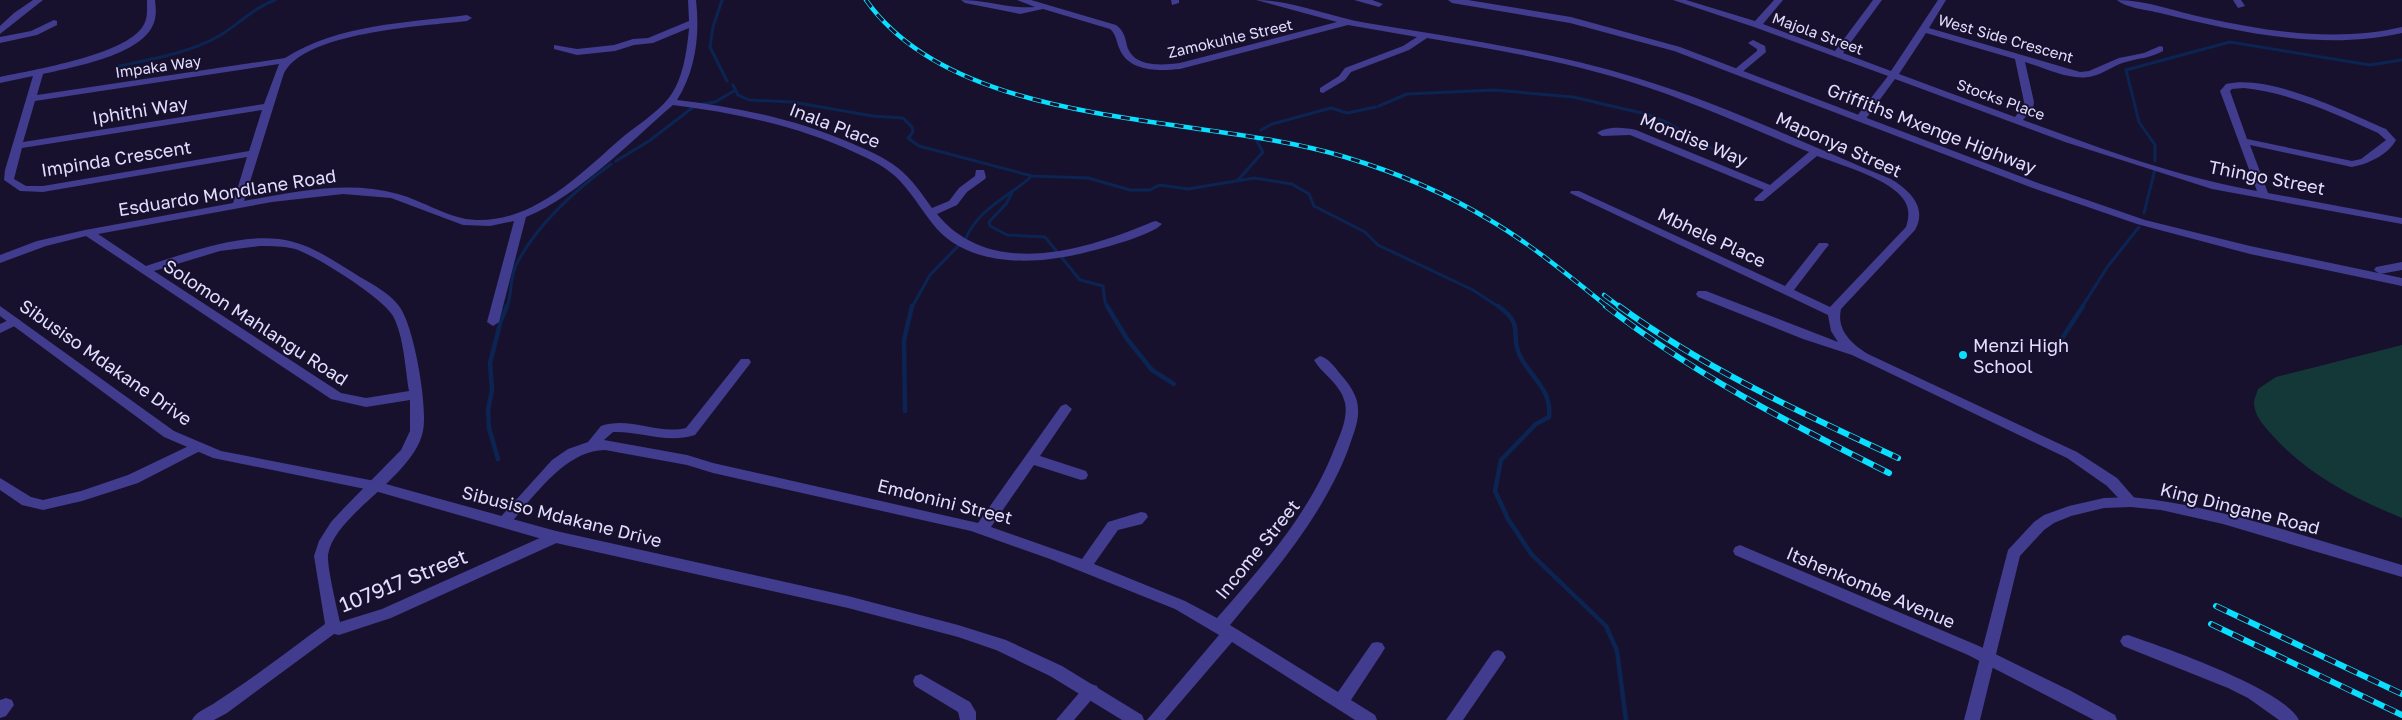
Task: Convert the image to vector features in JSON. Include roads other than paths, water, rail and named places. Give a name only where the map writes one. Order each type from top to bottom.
[{"type":"street","points":[[0,31],[17,15],[39,0]]},
{"type":"street","points":[[0,80],[40,71],[109,51],[140,36],[149,26],[152,17],[151,0]]},
{"type":"street","name":"Esduardo Mondlane Road","points":[[0,259],[35,245],[89,232],[333,191],[378,192],[402,198],[464,222],[497,220],[521,215],[548,204],[566,192],[670,102],[681,89],[688,69],[692,0]]},
{"type":"street","points":[[965,0],[1020,11],[1043,8]]},
{"type":"street","name":"Zamokuhle Street","points":[[1021,0],[1043,8],[1099,21],[1113,27],[1122,37],[1123,48],[1134,61],[1162,67],[1189,64],[1350,23]]},
{"type":"street","name":"Maponya Street","points":[[1260,0],[1350,23],[1532,53],[1634,80],[1816,150],[1877,176],[1899,188],[1912,202],[1915,211],[1911,228],[1839,303],[1833,313]]},
{"type":"street","points":[[1358,0],[1379,4]]},
{"type":"street","name":"Griffiths Mxenge Highway","points":[[1452,0],[1529,12],[1598,26],[1676,49],[2034,185],[2141,222],[2250,250],[2402,282]]},
{"type":"street","name":"Majola Street","points":[[1677,0],[1757,25],[1893,76]]},
{"type":"street","points":[[1757,25],[1779,0]]},
{"type":"street","points":[[1837,55],[1878,0]]},
{"type":"street","points":[[1861,118],[1893,76],[1942,0]]},
{"type":"street","points":[[2121,0],[2210,22],[2281,34],[2372,35],[2402,30]]},
{"type":"street","name":"Impaka Way","points":[[31,100],[288,60],[324,42],[344,36],[467,18]]},
{"type":"street","points":[[0,40],[34,32],[54,23]]},
{"type":"street","points":[[557,47],[577,52],[615,48],[633,42],[650,41],[692,23]]},
{"type":"street","name":"West Side Crescent","points":[[1923,29],[2080,75],[2092,75],[2121,60],[2146,57],[2160,49]]},
{"type":"street","points":[[1323,90],[1342,78],[1348,70],[1406,48],[1426,35]]},
{"type":"street","points":[[1738,71],[1761,52],[1762,48],[1753,43]]},
{"type":"street","points":[[2017,121],[2028,108],[2018,58]]},
{"type":"street","points":[[238,206],[268,106],[282,67],[288,60]]},
{"type":"street","name":"Impinda Crescent","points":[[40,71],[10,170],[9,180],[24,189],[43,189],[254,153]]},
{"type":"street","name":"Stocks Place","points":[[1893,76],[2099,149]]},
{"type":"street","points":[[2244,141],[2352,164],[2365,161],[2389,144],[2391,140],[2382,131],[2373,127],[2274,89],[2257,85],[2234,84],[2228,86],[2225,92],[2264,196]]},
{"type":"street","name":"Inala Place","points":[[670,102],[708,106],[796,126],[846,144],[893,169],[915,191],[931,213],[951,235],[969,246],[992,254],[1046,256],[1108,243],[1156,224]]},
{"type":"street","name":"Iphithi Way","points":[[17,146],[268,106]]},
{"type":"street","name":"Mondise Way","points":[[1602,133],[1632,132],[1771,189]]},
{"type":"street","name":"Thingo Street","points":[[2099,149],[2216,187],[2402,221]]},
{"type":"street","points":[[1759,198],[1816,150]]},
{"type":"street","points":[[931,213],[953,203],[963,190],[981,176],[980,172]]},
{"type":"street","name":"Mbhele Place","points":[[1575,192],[1833,313]]},
{"type":"street","points":[[493,322],[521,215]]},
{"type":"street","name":"Solomon Mahlangu Road","points":[[89,232],[336,396],[360,404],[386,401],[415,394]]},
{"type":"street","points":[[145,270],[220,249],[260,242],[289,244],[306,249],[393,305],[404,327],[415,394],[418,427],[409,450],[327,538],[323,547],[321,556],[332,626]]},
{"type":"street","points":[[1787,292],[1823,245]]},
{"type":"street","points":[[2380,270],[2402,266]]},
{"type":"street","points":[[1702,294],[1806,336],[1856,352],[2072,455],[2112,482],[2131,502]]},
{"type":"street","name":"Sibusiso Mdakane Drive","points":[[0,310],[169,434],[197,448],[218,455],[373,488],[556,537],[848,602],[958,631],[1001,644],[1056,671],[1136,720]]},
{"type":"street","points":[[1833,313],[1837,332],[1856,352]]},
{"type":"street","points":[[0,329],[15,320]]},
{"type":"street","name":"Income Street","points":[[1155,720],[1302,527],[1322,493],[1340,454],[1351,419],[1350,399],[1346,389],[1320,360]]},
{"type":"street","points":[[593,445],[606,429],[612,427],[678,436],[690,432],[745,362]]},
{"type":"street","points":[[982,528],[1066,410]]},
{"type":"street","name":"Emdonini Street","points":[[503,522],[557,464],[573,452],[593,445],[605,445],[687,460],[713,468],[982,528],[1085,566],[1180,605],[1224,630],[1369,720]]},
{"type":"street","points":[[0,483],[27,501],[43,505],[82,496],[132,478],[197,448]]},
{"type":"street","points":[[1032,459],[1081,475]]},
{"type":"street","name":"King Dingane Road","points":[[1972,720],[1986,657],[2013,554],[2022,542],[2049,519],[2069,511],[2104,503],[2131,502],[2161,505],[2223,519],[2402,571]]},
{"type":"street","points":[[1085,566],[1113,526],[1137,520],[1141,517]]},
{"type":"street","name":"107917 Street","points":[[200,720],[272,673],[332,626],[339,629],[386,614],[556,537]]},
{"type":"street","name":"Itshenkombe Avenue","points":[[1740,551],[1986,657],[2051,688],[2109,720]]},
{"type":"street","points":[[2128,641],[2171,659],[2207,670],[2243,686],[2265,699],[2291,720]]},
{"type":"street","points":[[1340,702],[1377,648]]},
{"type":"street","points":[[1454,720],[1498,657]]},
{"type":"street","points":[[921,681],[964,707],[968,712],[968,720]]},
{"type":"street","points":[[1064,720],[1091,691]]},
{"type":"waterway","points":[[119,66],[170,55],[207,42],[219,36],[260,7],[275,0]]},
{"type":"waterway","points":[[722,0],[713,27],[710,47],[727,81]]},
{"type":"waterway","points":[[2155,161],[2155,145],[2139,122],[2126,70],[2230,42],[2370,65],[2402,60]]},
{"type":"waterway","points":[[733,85],[738,95],[749,100],[792,102],[873,116],[903,118],[912,127],[913,132],[908,138],[919,146],[1032,176]]},
{"type":"waterway","points":[[1379,106],[1407,94],[1494,90],[1573,97],[1646,114],[1668,123],[1730,159]]},
{"type":"waterway","points":[[703,104],[715,102],[734,91]]},
{"type":"waterway","points":[[616,161],[649,141],[696,105]]},
{"type":"waterway","points":[[1261,130],[1272,124],[1331,108],[1347,113],[1376,107]]},
{"type":"waterway","points":[[1238,180],[1263,152],[1257,141]]},
{"type":"waterway","points":[[507,307],[516,265],[534,236],[570,197],[611,164]]},
{"type":"waterway","points":[[2144,213],[2155,169]]},
{"type":"waterway","points":[[966,238],[987,211],[1032,176]]},
{"type":"waterway","points":[[1032,176],[1088,178],[1130,190],[1150,190],[1159,185],[1188,189],[1254,178],[1292,184],[1309,194],[1314,206],[1365,232],[1378,245],[1473,290],[1499,307]]},
{"type":"waterway","points":[[1012,193],[1006,204],[989,222],[990,226],[1007,235],[1045,237],[1080,280],[1103,286],[1105,302],[1108,307]]},
{"type":"waterway","points":[[2082,307],[2108,266],[2139,227]]},
{"type":"waterway","points":[[912,307],[930,275],[960,244]]},
{"type":"waterway","points":[[498,459],[489,428],[488,410],[492,390],[490,363],[501,320],[507,306]]},
{"type":"waterway","points":[[905,411],[904,340],[912,306]]},
{"type":"waterway","points":[[1107,306],[1127,339],[1152,370],[1174,384]]},
{"type":"waterway","points":[[1498,306],[1512,319],[1520,356],[1544,391],[1549,407],[1549,417],[1536,424],[1501,460],[1495,491],[1508,519],[1532,555],[1606,626],[1617,651],[1626,720]]},
{"type":"waterway","points":[[2052,354],[2083,306]]},
{"type":"railway","points":[[866,0],[907,43],[960,74],[1021,96],[1087,111],[1287,143],[1345,157],[1418,183],[1471,209],[1504,229],[1550,261],[1608,307]]},
{"type":"railway","points":[[1604,295],[1620,307]]},
{"type":"railway","points":[[1606,306],[1674,354],[1743,397],[1889,473]]},
{"type":"railway","points":[[1619,306],[1685,350],[1720,370],[1790,407],[1898,458]]},
{"type":"railway","points":[[2216,606],[2402,694]]},
{"type":"railway","points":[[2211,624],[2402,715]]},
{"type":"place","name":"Menzi High School","points":[[1963,355]]}]
